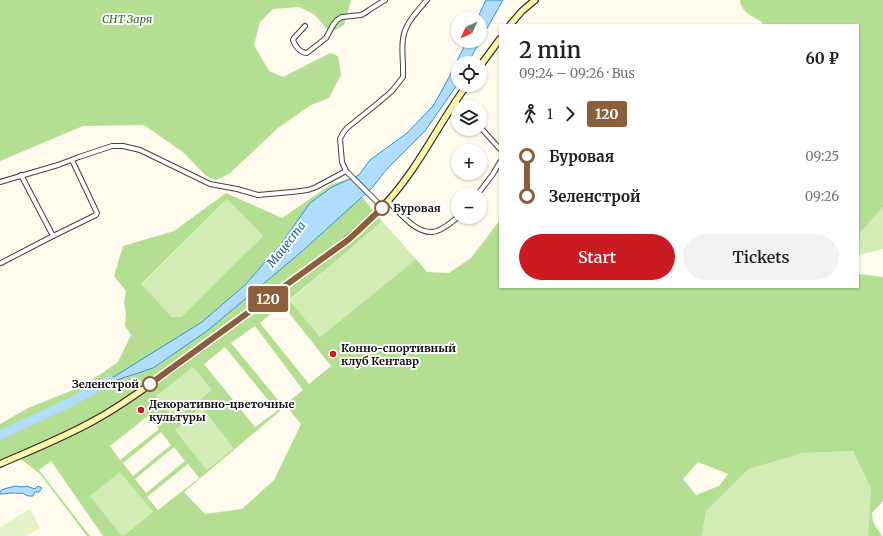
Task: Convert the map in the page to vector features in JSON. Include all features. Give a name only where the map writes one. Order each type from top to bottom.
[{"type":"main road","points":[[511,24],[522,11],[535,0]]},
{"type":"main road","points":[[487,57],[499,40]]},
{"type":"main road","points":[[0,464],[95,420],[137,394],[348,240],[388,201],[416,165],[451,108]]},
{"type":"street","points":[[305,26],[293,40],[301,52],[307,53],[326,38],[337,20],[342,17],[361,15],[386,0]]},
{"type":"street","points":[[382,207],[347,173],[342,162],[340,139],[342,133],[347,128],[392,91],[403,77],[402,43],[406,27],[415,13],[427,0]]},
{"type":"street","points":[[487,134],[499,147]]},
{"type":"street","points":[[0,182],[58,165],[112,146],[123,146],[140,150],[210,184],[258,195],[292,192],[316,187],[347,173]]},
{"type":"street","points":[[0,264],[95,217],[97,213],[72,160]]},
{"type":"street","points":[[482,188],[499,164]]},
{"type":"street","points":[[21,175],[54,236]]},
{"type":"street","points":[[388,201],[417,228],[428,232],[437,231],[451,223]]},
{"type":"green space","name":"СНТ Заря","points":[[0,0],[351,1],[344,25],[330,33],[314,14],[299,7],[273,9],[260,22],[254,45],[269,71],[283,77],[330,53],[338,56],[341,75],[329,98],[311,105],[278,128],[229,174],[216,180],[206,176],[184,153],[144,125],[83,126],[0,161]]},
{"type":"green space","points":[[740,0],[883,0],[883,207],[859,234],[859,24],[763,24],[762,22],[745,11]]},
{"type":"green space","points":[[359,175],[332,187],[310,203],[281,244],[245,285],[202,322],[101,386],[153,368],[207,331],[300,253],[362,197],[382,221],[289,300],[320,337],[416,259],[427,272],[449,273],[471,258],[499,221],[499,288],[859,288],[859,274],[883,277],[883,501],[872,513],[873,522],[882,536],[868,536],[871,489],[853,451],[803,453],[749,469],[706,511],[702,536],[123,536],[153,512],[120,472],[90,496],[122,536],[103,536],[51,461],[39,470],[90,536],[87,536],[40,474],[17,456],[0,462],[0,424],[28,408],[83,386],[118,362],[131,335],[125,326],[126,313],[124,303],[126,291],[114,276],[123,246],[174,231],[226,193],[282,218],[330,185]],"holes":[[[227,199],[263,236],[181,317],[172,317],[141,284]],[[282,304],[331,366],[309,384],[260,323]],[[255,326],[303,390],[283,406],[231,343]],[[225,347],[277,411],[255,427],[204,364]],[[193,367],[212,390],[175,419],[156,396]],[[286,406],[301,424],[274,480],[242,509],[205,514],[184,492]],[[202,408],[234,448],[207,470],[175,430]],[[148,416],[159,429],[120,460],[110,446]],[[161,432],[171,445],[133,476],[123,463]],[[174,447],[185,461],[146,493],[135,479]],[[698,462],[728,474],[719,486],[696,495],[683,479]],[[188,464],[199,478],[158,510],[147,497]]]},
{"type":"green space","points":[[227,199],[263,236],[181,317],[172,317],[141,285]]},
{"type":"green space","points":[[883,207],[883,249],[859,255],[859,234]]},
{"type":"green space","points":[[382,221],[416,259],[320,337],[289,301]]},
{"type":"green space","points":[[193,366],[212,390],[175,419],[156,396]]},
{"type":"green space","points":[[202,408],[235,448],[207,470],[175,430]]},
{"type":"green space","points":[[853,451],[871,489],[868,536],[702,536],[706,511],[749,469],[803,453]]},
{"type":"green space","points":[[120,471],[153,512],[123,536],[90,496]]},
{"type":"green space","points":[[30,509],[40,528],[26,536],[0,536],[0,527]]},
{"type":"water","points":[[486,0],[503,0],[487,29],[487,12],[480,12]]},
{"type":"water","points":[[464,48],[476,48],[472,56],[460,56]]},
{"type":"water","points":[[451,73],[452,92],[425,131],[386,170],[372,188],[300,253],[207,331],[153,368],[99,386],[202,322],[245,285],[281,244],[310,203],[332,187],[359,175],[370,160],[407,133],[433,106]]},
{"type":"water","points":[[15,486],[26,486],[35,489],[38,486],[42,488],[39,492],[35,492],[33,496],[28,496],[22,493],[0,494],[0,491]]},
{"type":"waterway","name":"Мацеста","points":[[0,435],[67,404],[110,380]]},
{"type":"bus line","name":"120","points":[[150,384],[348,240],[382,208]]},
{"type":"place","name":"Буровая","points":[[382,208]]},
{"type":"place","name":"Конно-спортивный клуб Кентавр","points":[[333,354]]},
{"type":"place","name":"Зеленстрой","points":[[150,384]]},
{"type":"place","name":"Декоративно-цветочные культуры","points":[[141,410]]}]
